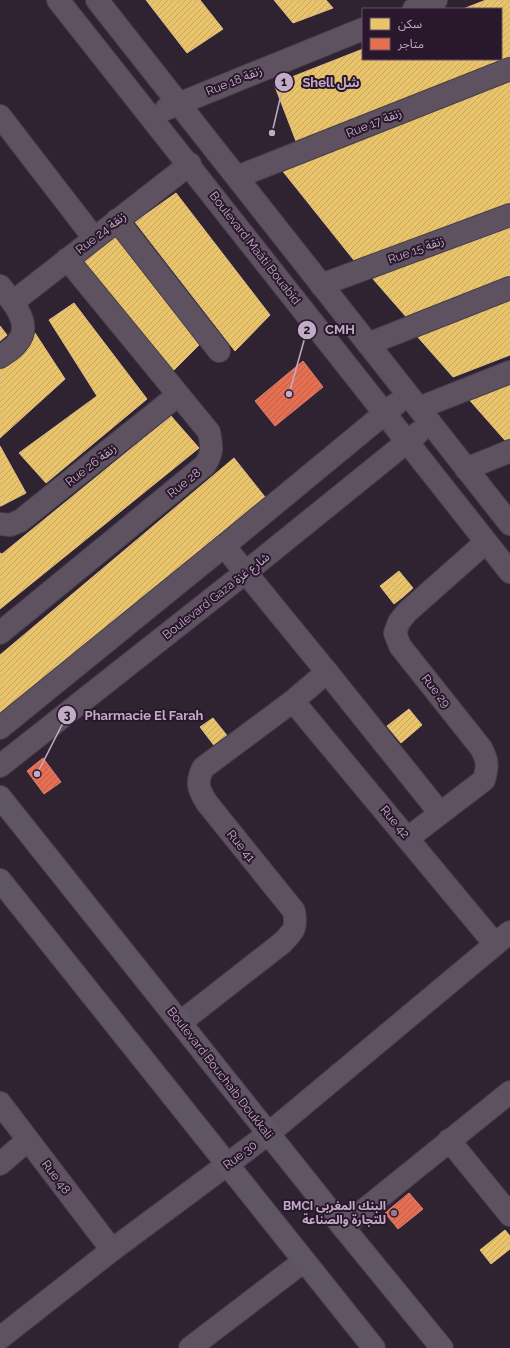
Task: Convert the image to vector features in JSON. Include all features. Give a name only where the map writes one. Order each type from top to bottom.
[{"type":"main road","name":"Boulevard Bouchaib Doukkali","points":[[0,796],[181,1022],[268,1134],[442,1348]]},
{"type":"main road","points":[[0,880],[227,1166],[374,1348]]},
{"type":"street","name":"Boulevard Maâti Bouabid","points":[[58,0],[190,164],[510,572]]},
{"type":"street","points":[[97,0],[510,524]]},
{"type":"street","name":"Rue 18 زنقة","points":[[150,116],[362,30]]},
{"type":"street","name":"Rue 17 زنقة","points":[[238,177],[510,69]]},
{"type":"street","points":[[0,116],[94,238]]},
{"type":"street","name":"Rue 24 زنقة","points":[[6,294],[68,259],[116,220],[190,164]]},
{"type":"street","name":"Rue 15 زنقة","points":[[321,285],[510,215]]},
{"type":"street","points":[[116,220],[219,351]]},
{"type":"street","name":"Rue 28","points":[[0,633],[205,466],[211,454],[212,444],[208,432],[68,259]]},
{"type":"street","points":[[368,344],[510,288]]},
{"type":"street","points":[[0,357],[18,343],[23,333],[23,324],[20,314],[6,294]]},
{"type":"street","points":[[0,728],[385,413],[419,409],[510,372]]},
{"type":"street","name":"Rue 26 زنقة","points":[[0,524],[10,525],[20,521],[178,396]]},
{"type":"street","name":"Boulevard Gaza شارع غزة","points":[[0,766],[408,442],[419,409]]},
{"type":"street","points":[[466,469],[510,451]]},
{"type":"street","name":"Rue 29","points":[[408,838],[484,780],[488,768],[486,758],[481,748],[400,646],[395,633],[399,622],[407,612],[486,542]]},
{"type":"street","points":[[224,546],[440,813]]},
{"type":"street","name":"Rue 41","points":[[181,1022],[293,932],[296,923],[294,911],[207,803],[200,791],[200,775],[204,768],[293,701],[327,672]]},
{"type":"street","name":"Rue 42","points":[[293,701],[408,838],[503,938]]},
{"type":"street","name":"Rue 30","points":[[0,1338],[112,1250],[227,1166],[268,1134],[503,938]]},
{"type":"street","points":[[343,1227],[510,1092]]},
{"type":"street","name":"Rue 48","points":[[0,1104],[112,1250]]},
{"type":"street","points":[[0,1164],[28,1140]]},
{"type":"street","points":[[449,1140],[510,1215]]},
{"type":"street","points":[[190,1348],[213,1341],[304,1261]]},
{"type":"building: سكن","points":[[146,0],[200,0],[223,29],[187,53]]},
{"type":"building: سكن","points":[[274,0],[326,0],[333,8],[293,23]]},
{"type":"building: سكن","points":[[486,0],[510,0],[510,65],[299,149],[274,84],[362,49],[362,60],[502,60],[502,8],[466,8]]},
{"type":"building: سكن","points":[[510,80],[510,209],[357,264],[281,169]]},
{"type":"building: سكن","points":[[176,193],[270,315],[235,351],[135,222]]},
{"type":"building: سكن","points":[[510,223],[510,282],[408,319],[373,279]]},
{"type":"building: سكن","points":[[114,233],[199,345],[167,377],[72,259]]},
{"type":"building: سكن","points":[[510,298],[510,355],[453,377],[416,335]]},
{"type":"building: سكن","points":[[74,303],[147,399],[46,483],[19,453],[97,396],[49,320]]},
{"type":"building: سكن","points":[[0,326],[7,335],[0,341]]},
{"type":"building: سكن","points":[[35,333],[65,379],[0,438],[0,364]]},
{"type":"building: سكن","points":[[510,377],[510,446],[465,395]]},
{"type":"building: سكن","points":[[171,416],[199,448],[0,609],[0,553],[2,554]]},
{"type":"building: سكن","points":[[0,446],[26,493],[1,506],[0,506]]},
{"type":"building: سكن","points":[[234,458],[265,497],[0,713],[0,655]]},
{"type":"building: سكن","points":[[399,571],[413,588],[403,597],[389,579]]},
{"type":"building: سكن","points":[[389,579],[403,597],[394,604],[380,586]]},
{"type":"building: سكن","points":[[409,709],[422,725],[401,743],[387,726]]},
{"type":"building: سكن","points":[[213,718],[229,738],[216,748],[200,727]]},
{"type":"building: سكن","points":[[505,1230],[510,1236],[510,1249],[491,1264],[480,1250]]},
{"type":"building: متاجر","points":[[303,361],[323,387],[275,426],[255,401]]},
{"type":"building: متاجر","points":[[43,758],[61,782],[44,794],[27,771]]},
{"type":"building: متاجر","points":[[409,1193],[423,1209],[398,1229],[385,1213]]},
{"type":"place","name":"Shell شل","points":[[272,133]]},
{"type":"place","name":"CMH","points":[[289,394]]},
{"type":"place","name":"Pharmacie El Farah","points":[[37,774]]},
{"type":"place","name":"BMCI البنك المغربي للتجارة والصناعة","points":[[394,1213]]}]
